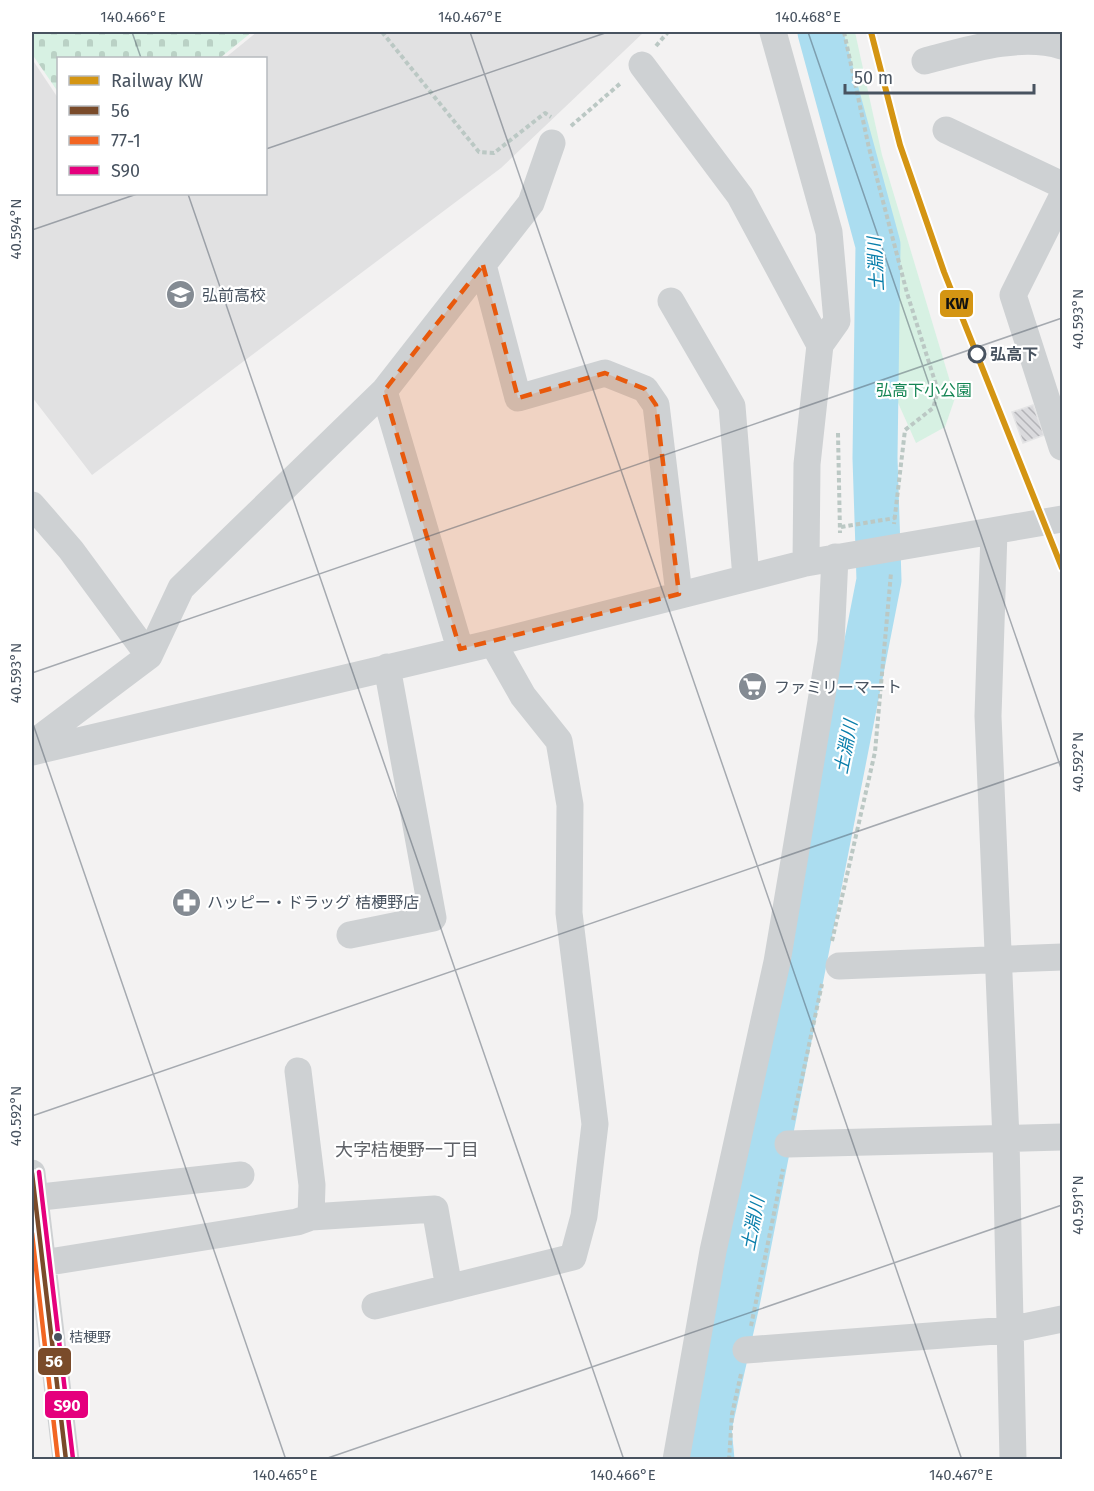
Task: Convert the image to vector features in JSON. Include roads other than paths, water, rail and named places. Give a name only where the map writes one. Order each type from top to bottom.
[{"type":"street","points":[[773,32],[829,232],[837,321],[820,345],[807,464],[806,563]]},
{"type":"street","points":[[925,61],[972,49],[1044,40],[1062,46]]},
{"type":"street","points":[[642,65],[740,196],[820,345]]},
{"type":"street","points":[[32,744],[149,656],[181,588],[384,391],[531,203],[560,127]]},
{"type":"street","points":[[946,129],[1062,185]]},
{"type":"street","points":[[1062,197],[1013,295],[1062,447]]},
{"type":"street","points":[[483,265],[518,398],[605,373],[645,389],[656,405],[679,594]]},
{"type":"street","points":[[671,301],[732,406],[746,578]]},
{"type":"street","points":[[384,391],[460,649]]},
{"type":"street","points":[[32,505],[71,550],[149,656]]},
{"type":"street","points":[[32,752],[460,649],[494,643],[806,563],[1062,519]]},
{"type":"street","points":[[993,532],[988,716],[1006,1139],[1013,1460]]},
{"type":"street","points":[[676,1460],[713,1251],[777,962],[831,642],[842,555]]},
{"type":"street","points":[[375,1306],[573,1257],[584,1216],[596,1124],[569,913],[570,805],[559,741],[523,696],[494,643]]},
{"type":"street","points":[[350,935],[433,918],[387,667]]},
{"type":"street","points":[[831,963],[1062,957]]},
{"type":"street","points":[[298,1071],[312,1185],[311,1217]]},
{"type":"street","points":[[788,1144],[1062,1137]]},
{"type":"street","points":[[66,1460],[33,1190],[241,1175]]},
{"type":"street","points":[[43,1263],[297,1222],[311,1217],[435,1209],[449,1288]]},
{"type":"street","points":[[746,1350],[1009,1330],[1062,1319]]},
{"type":"waterway","name":"土淵川","points":[[712,1460],[709,1428],[738,1299],[879,580],[875,458],[878,245],[820,32]]},
{"type":"rail line","name":"KW","points":[[871,32],[900,145],[944,272],[1062,568]]},
{"type":"place","name":"弘前高校","points":[[181,295]]},
{"type":"place","name":"弘高下","points":[[977,354]]},
{"type":"place","name":"ファミリーマート","points":[[753,687]]},
{"type":"place","name":"ハッピー・ドラッグ 桔梗野店","points":[[186,902]]},
{"type":"place","name":"桔梗野","points":[[58,1337]]},
{"type":"district","name":"大字桔梗野一丁目","points":[[407,1150]]},
{"type":"park label","name":"弘高下小公園","points":[[924,390]]}]
